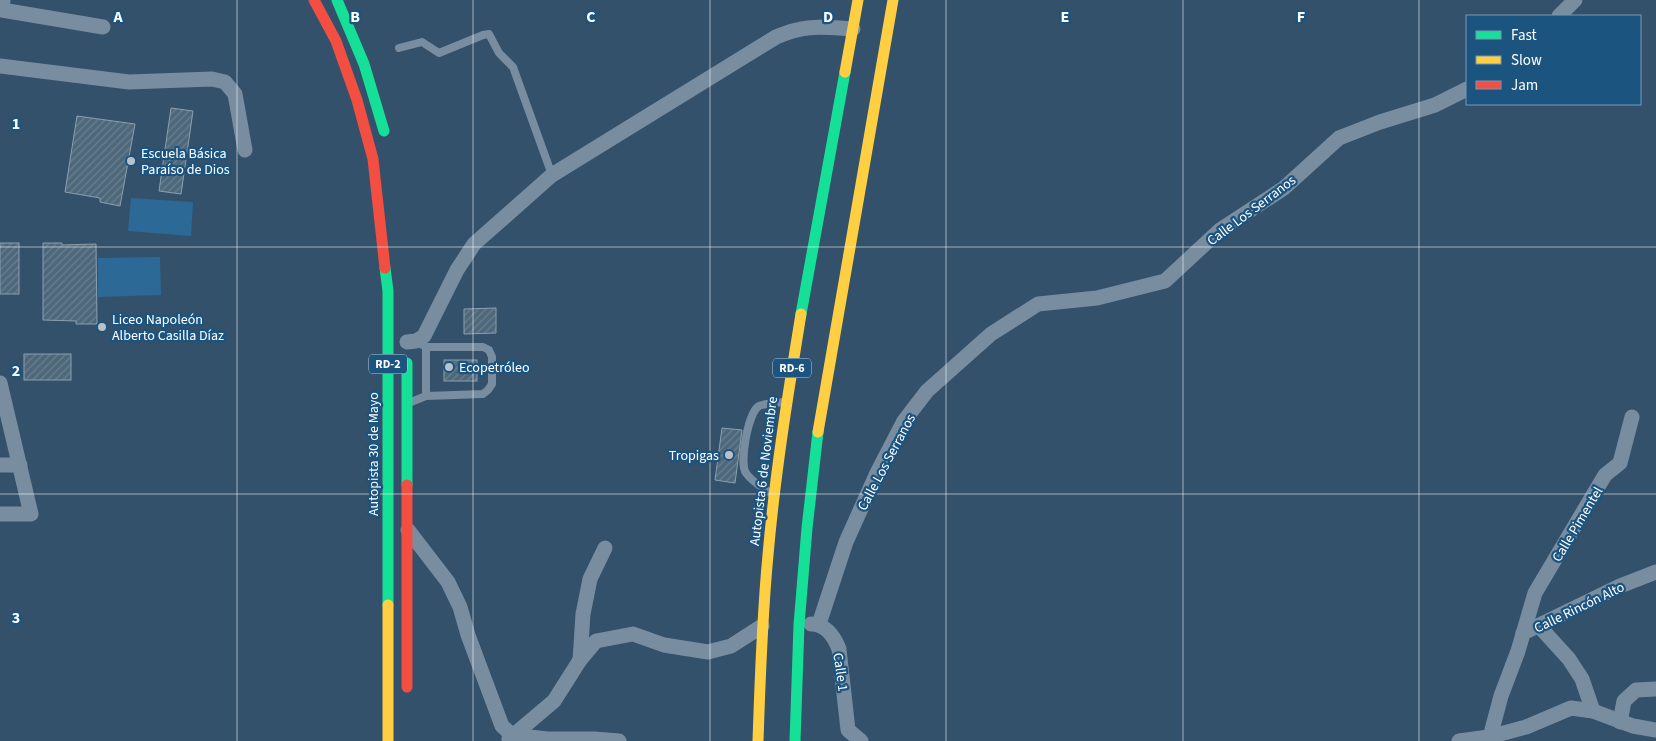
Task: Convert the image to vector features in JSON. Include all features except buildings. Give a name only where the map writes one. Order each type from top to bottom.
[{"type":"highway","name":"Autopista 30 de Mayo","points":[[314,0],[336,42],[357,100],[373,160],[388,291],[388,741]]},
{"type":"highway","points":[[337,0],[350,26],[374,91],[386,140]]},
{"type":"highway","name":"Autopista 6 de Noviembre","points":[[758,741],[762,626],[774,496],[786,402],[858,0]]},
{"type":"highway","name":"RD-6","points":[[795,741],[799,625],[807,528],[820,412],[894,0]]},
{"type":"highway","name":"RD-2","points":[[407,702],[407,404],[414,341]]},
{"type":"street","points":[[1560,15],[1575,0]]},
{"type":"street","points":[[2,7],[103,27]]},
{"type":"street","points":[[414,341],[424,336],[457,270],[474,244],[552,175],[776,37],[788,32],[811,27],[853,29]]},
{"type":"street","points":[[0,66],[129,82],[189,79],[212,79],[225,82],[235,94],[245,150]]},
{"type":"street","name":"Calle Los Serranos","points":[[819,624],[846,542],[904,421],[928,391],[991,334],[1038,304],[1097,298],[1165,281],[1220,230],[1284,188],[1339,138],[1380,122],[1436,105],[1466,90]]},
{"type":"street","points":[[0,383],[3,404],[31,514],[0,514]]},
{"type":"street","name":"Calle Pimentel","points":[[1523,633],[1535,593],[1605,475],[1620,463],[1632,417]]},
{"type":"street","points":[[0,465],[20,465]]},
{"type":"street","points":[[408,530],[448,582],[460,607],[468,635],[502,726],[510,738]]},
{"type":"street","points":[[580,660],[583,614],[590,579],[605,548]]},
{"type":"street","name":"Calle Rincón Alto","points":[[1489,739],[1501,696],[1523,633],[1620,586],[1656,572]]},
{"type":"street","points":[[799,625],[819,624]]},
{"type":"street","name":"Calle 1","points":[[819,624],[836,640],[839,649],[848,730],[861,741]]},
{"type":"street","points":[[510,738],[554,701],[580,660],[596,641],[633,634],[664,645],[708,652],[731,646],[762,626]]},
{"type":"street","points":[[1539,626],[1569,659],[1582,679],[1593,711]]},
{"type":"street","points":[[1620,722],[1624,701],[1636,690],[1656,689]]},
{"type":"street","points":[[1459,741],[1489,739],[1526,728],[1572,708],[1593,711],[1633,726],[1656,730]]},
{"type":"street","points":[[510,738],[594,738],[619,741]]},
{"type":"lane","points":[[399,48],[422,42],[439,53],[483,34],[489,34],[499,53],[513,67],[552,175]]},
{"type":"lane","points":[[407,404],[426,396],[482,394],[492,384],[492,356],[489,350],[483,347],[414,341],[426,396]]},
{"type":"lane","points":[[774,496],[746,473],[743,465],[748,424],[759,406],[786,402]]},
{"type":"shaded area","points":[[131,198],[193,202],[191,236],[128,231]]},
{"type":"shaded area","points":[[160,257],[161,295],[98,297],[98,258]]},
{"type":"traffic: fast","points":[[337,0],[364,64],[384,131]]},
{"type":"traffic: fast","points":[[801,314],[845,72]]},
{"type":"traffic: fast","points":[[385,268],[388,291],[388,605]]},
{"type":"traffic: fast","points":[[407,363],[407,485]]},
{"type":"traffic: fast","points":[[795,741],[799,625],[807,528],[818,432]]},
{"type":"traffic: slow","points":[[845,72],[858,0]]},
{"type":"traffic: slow","points":[[818,432],[893,0]]},
{"type":"traffic: slow","points":[[758,741],[766,578],[774,494],[801,314]]},
{"type":"traffic: slow","points":[[388,605],[388,741]]},
{"type":"traffic: jam","points":[[314,0],[336,41],[357,100],[373,159],[385,268]]},
{"type":"traffic: jam","points":[[407,485],[407,687]]},
{"type":"place","name":"Escuela Básica Paraíso de Dios","points":[[131,161]]},
{"type":"place","name":"Liceo Napoleón Alberto Casilla Díaz","points":[[102,327]]},
{"type":"place","name":"Ecopetróleo","points":[[449,367]]},
{"type":"place","name":"Tropigas","points":[[729,455]]}]
